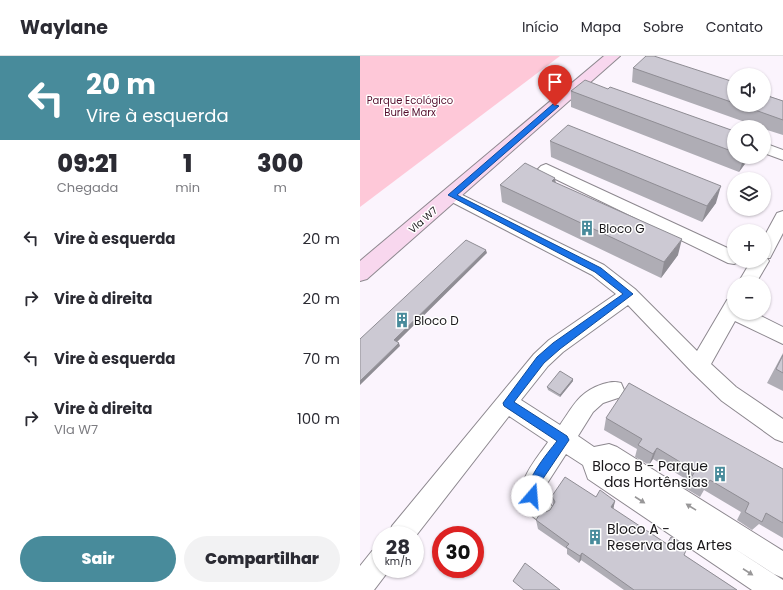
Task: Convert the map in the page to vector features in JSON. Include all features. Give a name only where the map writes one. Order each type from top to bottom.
[{"type":"main road","name":"Vla W7","points":[[360,273],[613,56]]},
{"type":"street","points":[[771,151],[783,155]]},
{"type":"street","points":[[546,169],[727,255]]},
{"type":"street","points":[[452,195],[598,270],[629,294],[699,366],[729,394],[783,432]]},
{"type":"street","points":[[771,236],[783,217]]},
{"type":"street","points":[[409,526],[541,360],[556,346],[629,294]]},
{"type":"street","points":[[699,366],[728,320]]},
{"type":"street","points":[[753,320],[783,336]]},
{"type":"street","points":[[542,510],[532,496],[535,481],[564,440],[586,405],[596,396],[614,390]]},
{"type":"street","points":[[508,403],[592,458],[596,471],[775,590]]},
{"type":"street","points":[[592,458],[609,455],[783,564]]},
{"type":"street","points":[[360,587],[372,572]]},
{"type":"green space","name":"Parque Ecológico Burle Marx","points":[[360,56],[560,56],[360,207]]},
{"type":"building","points":[[646,56],[654,56],[727,80],[727,101],[633,68]]},
{"type":"building","points":[[585,80],[608,89],[610,87],[727,129],[727,149],[571,91]]},
{"type":"building","points":[[771,97],[783,101],[783,120],[761,112],[771,112]]},
{"type":"building","points":[[568,125],[721,186],[707,206],[550,141]]},
{"type":"building","points":[[525,163],[555,178],[552,181],[682,239],[664,262],[500,185]]},
{"type":"building","name":"Bloco D","points":[[466,240],[486,250],[394,340],[399,343],[360,381],[360,339]]},
{"type":"building","points":[[783,355],[783,373],[776,369]]},
{"type":"building","points":[[560,371],[573,379],[560,395],[547,387]]},
{"type":"building","name":"Bloco B - Parque das Hortênsias","points":[[629,383],[783,469],[783,523],[766,513],[762,522],[745,512],[749,503],[710,480],[706,487],[691,478],[695,471],[657,448],[653,454],[638,445],[642,439],[606,418]]},
{"type":"building","name":"Bloco A - Reserva das Artes","points":[[565,477],[596,497],[600,490],[615,501],[611,507],[667,544],[671,537],[687,548],[684,555],[737,590],[634,590],[582,553],[580,556],[566,547],[569,544],[536,520],[539,515],[550,510],[555,502],[552,496]]},
{"type":"building","points":[[525,563],[560,590],[524,590],[513,581]]},
{"type":"place","name":"Bloco G","points":[[587,228]]},
{"type":"place","name":"Bloco D","points":[[402,320]]},
{"type":"place","name":"Bloco B - Parque das Hortênsias","points":[[720,474]]},
{"type":"place","name":"Bloco A - Reserva das Artes","points":[[595,537]]},
{"type":"route","points":[[532,496],[535,481],[564,440],[508,403],[541,360],[556,346],[629,294],[598,270],[452,195],[555,106]]}]
